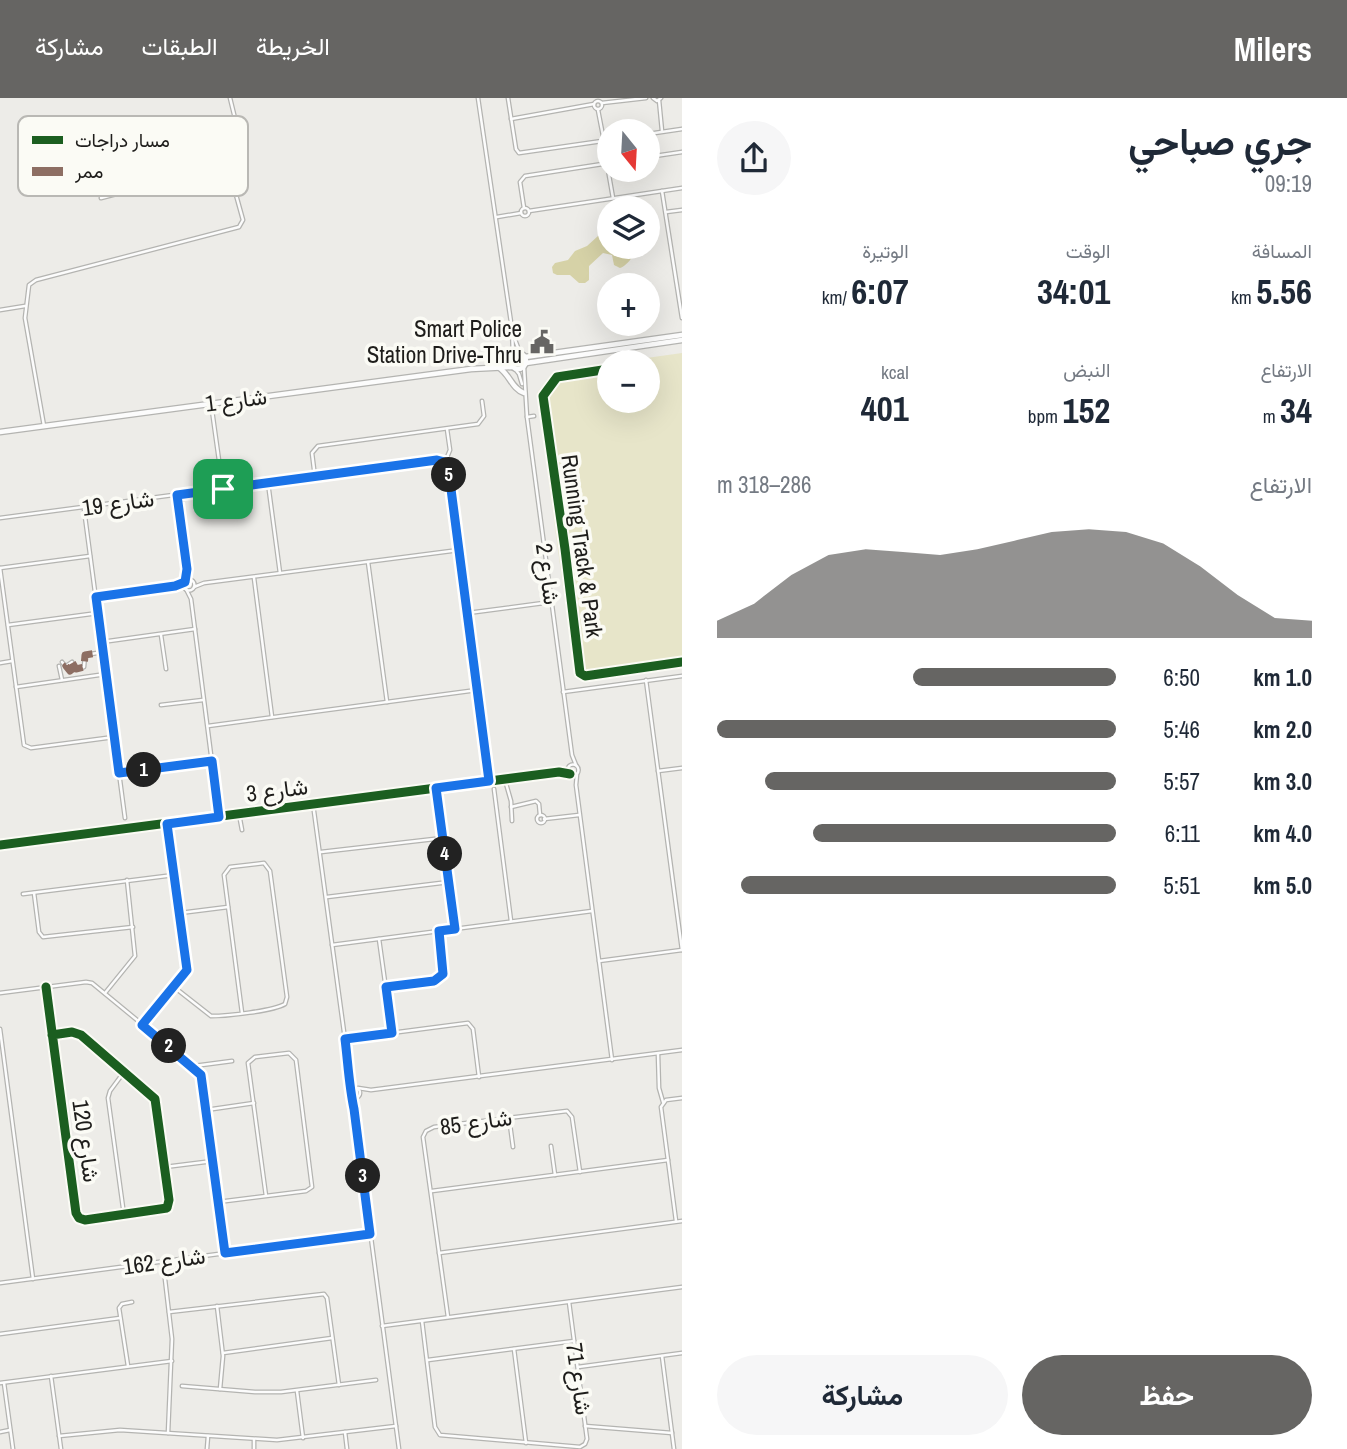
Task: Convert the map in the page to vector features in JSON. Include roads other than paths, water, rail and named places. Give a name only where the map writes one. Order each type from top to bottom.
[{"type":"street","points":[[230,98],[234,116]]},
{"type":"street","name":"شارع 2","points":[[478,98],[512,331],[512,357]]},
{"type":"street","points":[[508,98],[516,149],[522,153],[597,142]]},
{"type":"street","points":[[511,119],[599,104],[654,99],[658,105],[662,132],[682,129],[682,134]]},
{"type":"street","points":[[660,155],[682,152]]},
{"type":"street","points":[[521,213],[524,208],[520,182],[525,176],[597,165]]},
{"type":"street","points":[[627,196],[682,188]]},
{"type":"street","points":[[662,191],[682,314]]},
{"type":"street","points":[[102,198],[110,196]]},
{"type":"street","points":[[44,426],[26,324],[25,306],[29,285],[33,281],[239,227],[243,220],[236,196]]},
{"type":"street","points":[[524,208],[529,211],[597,200]]},
{"type":"street","points":[[666,212],[682,210]]},
{"type":"street","points":[[495,217],[521,213],[526,216],[529,211]]},
{"type":"street","points":[[0,310],[25,306]]},
{"type":"street","name":"شارع 2","points":[[512,331],[524,360],[527,417],[572,755],[579,769],[577,774]]},
{"type":"street","points":[[524,360],[682,337]]},
{"type":"street","points":[[524,360],[584,354],[682,337]]},
{"type":"street","points":[[584,354],[585,361]]},
{"type":"street","points":[[512,357],[514,368]]},
{"type":"street","name":"شارع 1","points":[[471,369],[504,362],[512,357],[524,360]]},
{"type":"street","name":"شارع 1","points":[[0,432],[471,369],[514,368],[524,360]]},
{"type":"street","points":[[497,367],[506,373],[515,389],[524,393]]},
{"type":"street","name":"شارع 2","points":[[514,368],[519,374],[524,393]]},
{"type":"street","points":[[315,477],[312,453],[318,446],[481,422],[484,416],[482,401]]},
{"type":"street","points":[[211,404],[223,489]]},
{"type":"street","points":[[527,417],[534,416]]},
{"type":"street","points":[[447,429],[450,450],[445,462],[448,466],[489,781]]},
{"type":"street","name":"شارع 19","points":[[0,518],[437,460],[445,462]]},
{"type":"street","points":[[268,483],[279,573]]},
{"type":"street","points":[[177,495],[187,569],[185,582],[191,599],[219,817]]},
{"type":"street","points":[[84,507],[124,818]]},
{"type":"street","points":[[542,528],[548,528]]},
{"type":"street","points":[[96,597],[175,586],[185,582],[204,583],[459,550]]},
{"type":"street","points":[[90,556],[0,568],[22,740],[25,746],[31,748],[114,737]]},
{"type":"street","points":[[369,562],[387,702]]},
{"type":"street","points":[[187,569],[194,588],[191,599]]},
{"type":"street","points":[[254,577],[272,717]]},
{"type":"street","points":[[175,586],[186,589],[204,583]]},
{"type":"street","points":[[467,613],[551,602]]},
{"type":"street","points":[[8,625],[98,612]]},
{"type":"street","points":[[102,642],[195,629]]},
{"type":"street","points":[[161,634],[166,669]]},
{"type":"street","points":[[75,667],[85,667],[86,654],[103,652]]},
{"type":"street","points":[[559,657],[567,656]]},
{"type":"street","points":[[0,663],[12,661]]},
{"type":"street","points":[[66,667],[72,662],[75,667]]},
{"type":"street","points":[[62,681],[60,664],[72,671]]},
{"type":"street","points":[[73,679],[72,671],[75,667]]},
{"type":"street","points":[[16,687],[106,674]]},
{"type":"street","points":[[564,692],[682,676]]},
{"type":"street","points":[[599,961],[682,950],[646,680]]},
{"type":"street","points":[[208,726],[477,690]]},
{"type":"street","points":[[161,705],[204,700]]},
{"type":"street","name":"شارع 2","points":[[571,774],[569,766],[572,755]]},
{"type":"street","points":[[119,773],[212,761]]},
{"type":"street","points":[[569,766],[576,765]]},
{"type":"street","name":"شارع 3","points":[[559,772],[569,766]]},
{"type":"street","points":[[658,771],[682,768]]},
{"type":"street","name":"شارع 3","points":[[0,845],[559,772],[577,774]]},
{"type":"street","points":[[571,774],[576,785]]},
{"type":"street","points":[[577,774],[576,785],[612,1060]]},
{"type":"street","points":[[505,779],[512,807],[512,821]]},
{"type":"street","points":[[436,788],[455,929]]},
{"type":"street","points":[[494,789],[512,921]]},
{"type":"street","points":[[512,807],[536,801],[539,804],[538,823],[544,823],[544,819]]},
{"type":"street","points":[[313,804],[399,1449]]},
{"type":"street","points":[[239,814],[242,830]]},
{"type":"street","points":[[544,819],[580,814]]},
{"type":"street","points":[[540,816],[544,816],[544,819]]},
{"type":"street","points":[[142,1025],[187,968],[167,824]]},
{"type":"street","points":[[319,852],[443,838]]},
{"type":"street","points":[[174,987],[209,1016],[242,1013],[281,1007],[285,1004],[287,997],[268,865],[262,863],[227,868],[224,875],[242,1013]]},
{"type":"street","points":[[23,894],[174,875]]},
{"type":"street","points":[[105,993],[136,953],[127,880]]},
{"type":"street","points":[[326,897],[449,882]]},
{"type":"street","points":[[34,893],[39,932],[43,937],[133,927]]},
{"type":"street","points":[[180,913],[228,907]]},
{"type":"street","points":[[332,945],[592,911]]},
{"type":"street","points":[[386,987],[434,981],[444,977],[439,931]]},
{"type":"street","points":[[379,939],[392,1033]]},
{"type":"street","points":[[0,993],[89,982],[201,1075]]},
{"type":"street","name":"شارع 120","points":[[46,987],[76,1213],[79,1218],[85,1220],[167,1208],[169,1203],[165,1167]]},
{"type":"street","points":[[345,1039],[470,1024],[479,1077]]},
{"type":"street","points":[[0,1029],[33,1279]]},
{"type":"street","points":[[52,1035],[78,1034],[155,1100],[165,1167],[213,1161]]},
{"type":"street","points":[[350,1091],[353,1088],[371,1090],[682,1050]]},
{"type":"street","points":[[658,1054],[659,1088],[663,1102],[661,1110],[676,1222]]},
{"type":"street","points":[[218,1202],[266,1196],[302,1191],[311,1189],[313,1184],[293,1055],[250,1060],[266,1196]]},
{"type":"street","points":[[192,1066],[232,1061]]},
{"type":"street","points":[[205,1066],[201,1075],[225,1253]]},
{"type":"street","points":[[124,1072],[108,1098],[124,1215]]},
{"type":"street","points":[[350,1076],[358,1096],[354,1109]]},
{"type":"street","points":[[351,1096],[371,1090]]},
{"type":"street","points":[[663,1102],[682,1098]]},
{"type":"street","points":[[206,1110],[254,1103]]},
{"type":"street","name":"شارع 85","points":[[448,1317],[424,1137],[426,1131],[435,1127],[509,1117],[569,1112],[580,1172]]},
{"type":"street","points":[[509,1117],[513,1147]]},
{"type":"street","points":[[551,1146],[555,1175]]},
{"type":"street","points":[[431,1191],[668,1160]]},
{"type":"street","points":[[439,1253],[682,1221]]},
{"type":"street","name":"شارع 162","points":[[0,1283],[370,1234]]},
{"type":"street","points":[[163,1262],[172,1361],[168,1433]]},
{"type":"street","points":[[382,1326],[682,1287]]},
{"type":"street","points":[[169,1312],[321,1293],[327,1298],[339,1385]]},
{"type":"street","points":[[128,1366],[119,1306],[132,1302]]},
{"type":"street","name":"شارع 71","points":[[422,1321],[436,1430],[440,1435],[580,1447],[587,1439],[569,1302]]},
{"type":"street","points":[[217,1306],[223,1353],[220,1389]]},
{"type":"street","points":[[0,1334],[120,1318]]},
{"type":"street","points":[[223,1353],[332,1338]]},
{"type":"street","points":[[427,1360],[574,1341]]},
{"type":"street","points":[[514,1349],[526,1443]]},
{"type":"street","points":[[578,1367],[682,1353]]},
{"type":"street","points":[[662,1356],[674,1449]]},
{"type":"street","points":[[13,1449],[2,1383],[172,1361]]},
{"type":"street","points":[[51,1376],[61,1449]]},
{"type":"street","points":[[182,1386],[264,1392],[297,1391],[376,1380]]},
{"type":"street","points":[[297,1391],[303,1438]]},
{"type":"street","points":[[59,1436],[114,1430],[254,1440],[303,1438],[396,1426]]},
{"type":"street","points":[[585,1426],[672,1433]]},
{"type":"street","points":[[0,1432],[10,1430]]},
{"type":"street","points":[[345,1432],[347,1449]]},
{"type":"street","points":[[207,1449],[208,1436]]},
{"type":"street","points":[[254,1440],[254,1449]]},
{"type":"place","name":"Smart Police Station Drive-Thru","points":[[542,342]]}]
